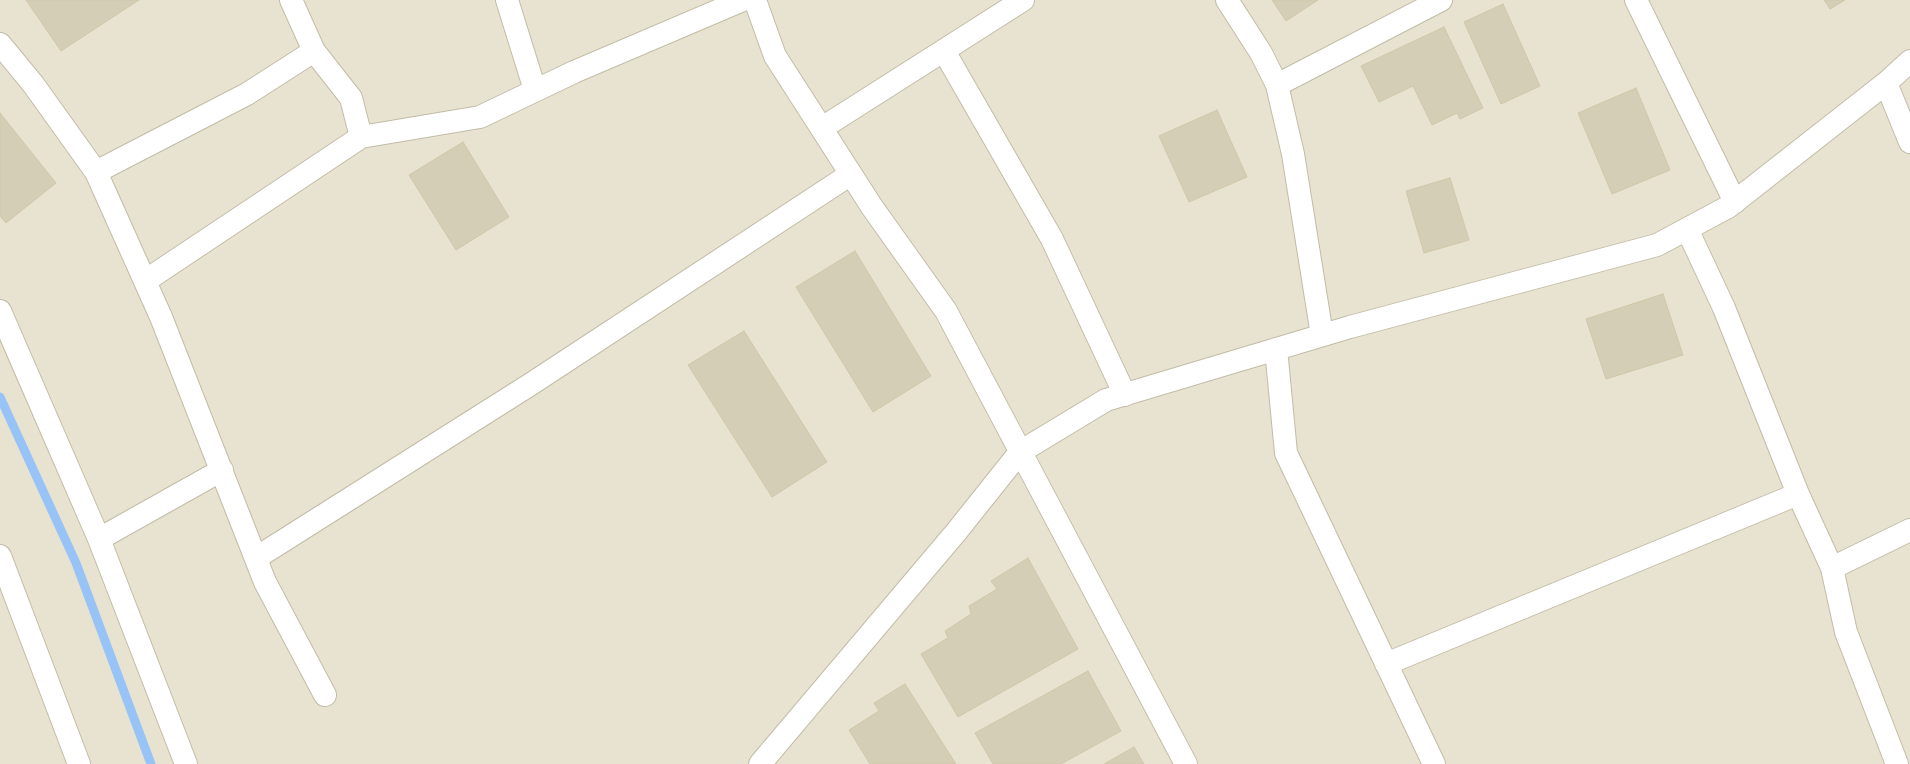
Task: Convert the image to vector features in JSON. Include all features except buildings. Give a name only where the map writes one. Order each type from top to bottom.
[{"type":"street","points":[[290,0],[314,51],[350,98],[361,137]]},
{"type":"street","points":[[507,0],[536,90]]},
{"type":"street","points":[[145,281],[361,137],[480,117],[574,72],[743,0]]},
{"type":"street","points":[[755,0],[775,56],[872,207],[946,310],[1186,764]]},
{"type":"street","points":[[822,128],[1023,0]]},
{"type":"street","points":[[1227,0],[1261,53],[1276,85],[1294,154],[1322,336]]},
{"type":"street","points":[[1276,85],[1441,0]]},
{"type":"street","points":[[1636,0],[1735,202]]},
{"type":"street","points":[[0,44],[33,84],[96,172],[145,281],[222,470],[265,582],[325,695]]},
{"type":"street","points":[[96,172],[247,94],[314,51]]},
{"type":"street","points":[[944,51],[1052,238],[1125,395]]},
{"type":"street","points":[[760,764],[957,532],[1020,452],[1106,400],[1322,336],[1657,245],[1735,202],[1886,83],[1910,61]]},
{"type":"street","points":[[1886,83],[1910,142]]},
{"type":"street","points":[[256,558],[531,384],[852,174]]},
{"type":"street","points":[[1687,229],[1724,308],[1798,494],[1832,568],[1846,632],[1897,764]]},
{"type":"street","points":[[0,312],[99,539],[186,764]]},
{"type":"street","points":[[1276,349],[1286,453],[1434,764]]},
{"type":"street","points":[[99,539],[222,470]]},
{"type":"street","points":[[1386,664],[1798,494]]},
{"type":"street","points":[[1832,568],[1910,530]]},
{"type":"street","points":[[0,556],[79,764]]},
{"type":"shaded area","points":[[0,0],[1910,0],[1910,764],[0,764]]},
{"type":"waterway","points":[[0,397],[76,563],[151,764]]}]
